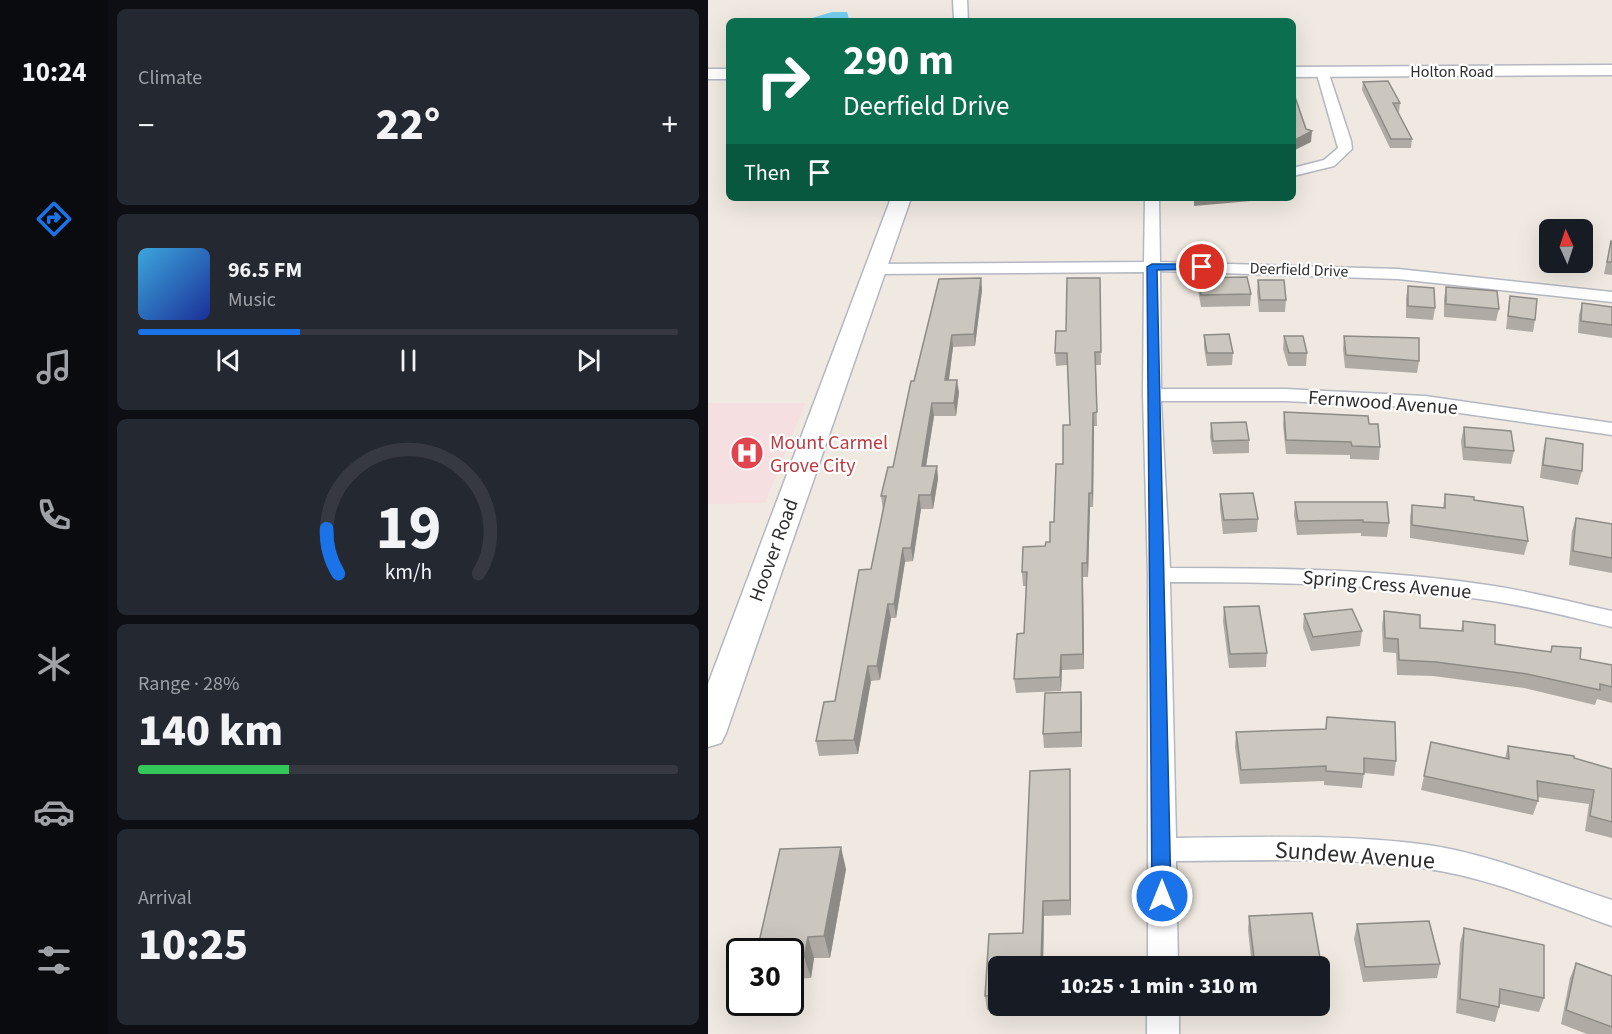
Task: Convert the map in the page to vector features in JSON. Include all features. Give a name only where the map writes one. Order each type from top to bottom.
[{"type":"main road","points":[[960,0],[961,18]]},
{"type":"main road","name":"Holton Road","points":[[1296,72],[1612,70]]},
{"type":"main road","points":[[708,74],[726,74]]},
{"type":"main road","name":"Hoover Road","points":[[708,733],[900,201]]},
{"type":"street","points":[[1296,171],[1329,163],[1345,149],[1345,141],[1322,71]]},
{"type":"street","points":[[1152,201],[1152,395],[1159,575],[1163,956]]},
{"type":"street","name":"Deerfield Drive","points":[[876,269],[1152,267],[1317,269],[1434,276],[1612,297]]},
{"type":"street","name":"Fernwood Avenue","points":[[1152,395],[1285,395],[1425,402],[1612,429]]},
{"type":"street","name":"Spring Cress Avenue","points":[[1159,575],[1349,578],[1412,583],[1471,590],[1612,619]]},
{"type":"street","name":"Sundew Avenue","points":[[1161,850],[1259,849],[1372,852],[1429,857],[1489,872],[1612,913]]},
{"type":"street","points":[[1163,1016],[1163,1034]]},
{"type":"shaded area","name":"Mount Carmel Grove City","points":[[708,403],[805,403],[765,503],[708,504]]},
{"type":"water","points":[[832,12],[847,12],[849,18],[812,18]]},
{"type":"building","points":[[1388,81],[1400,103],[1393,103],[1412,139],[1391,139],[1363,82]]},
{"type":"building","points":[[1296,100],[1306,129],[1312,131],[1296,139]]},
{"type":"building","points":[[1611,241],[1612,262],[1607,262]]},
{"type":"building","points":[[1247,277],[1251,294],[1201,295],[1199,278]]},
{"type":"building","points":[[981,278],[974,334],[952,335],[945,380],[957,380],[954,403],[932,403],[922,466],[937,466],[931,495],[919,495],[911,548],[903,548],[894,604],[888,604],[877,666],[868,666],[854,740],[816,741],[824,702],[835,701],[859,570],[871,569],[886,496],[881,496],[888,467],[893,467],[911,381],[914,381],[939,279]]},
{"type":"building","points":[[1067,278],[1100,278],[1101,352],[1095,352],[1097,412],[1093,413],[1092,493],[1089,493],[1087,563],[1082,563],[1083,654],[1061,655],[1060,677],[1014,679],[1017,634],[1024,633],[1027,572],[1022,572],[1023,547],[1045,546],[1046,542],[1050,542],[1050,522],[1054,522],[1056,464],[1063,464],[1063,425],[1070,425],[1067,353],[1055,353],[1056,331],[1066,331]]},
{"type":"building","points":[[1258,280],[1284,280],[1286,300],[1260,300]]},
{"type":"building","points":[[1408,286],[1434,288],[1435,308],[1408,306]]},
{"type":"building","points":[[1446,287],[1497,291],[1499,309],[1446,304]]},
{"type":"building","points":[[1510,296],[1537,299],[1535,320],[1508,316]]},
{"type":"building","points":[[1582,303],[1612,307],[1612,325],[1581,321]]},
{"type":"building","points":[[1229,334],[1233,353],[1207,353],[1204,335]]},
{"type":"building","points":[[1284,336],[1303,336],[1307,353],[1289,353]]},
{"type":"building","points":[[1344,336],[1419,338],[1419,361],[1346,355]]},
{"type":"building","points":[[1284,412],[1368,416],[1369,424],[1378,424],[1380,447],[1352,446],[1351,442],[1286,440]]},
{"type":"building","points":[[1246,422],[1249,440],[1213,441],[1211,423]]},
{"type":"building","points":[[1464,427],[1511,431],[1514,451],[1465,447]]},
{"type":"building","points":[[1546,438],[1583,444],[1582,471],[1543,465]]},
{"type":"building","points":[[1253,493],[1258,519],[1224,520],[1220,494]]},
{"type":"building","points":[[1445,494],[1474,497],[1474,500],[1523,507],[1528,541],[1412,525],[1412,505],[1445,508]]},
{"type":"building","points":[[1295,502],[1387,502],[1389,523],[1363,522],[1363,520],[1298,521]]},
{"type":"building","points":[[1576,518],[1612,524],[1612,558],[1573,551]]},
{"type":"building","points":[[1259,606],[1267,653],[1230,654],[1224,607]]},
{"type":"building","points":[[1352,609],[1362,631],[1313,637],[1304,614]]},
{"type":"building","points":[[1384,611],[1420,615],[1420,628],[1463,631],[1463,621],[1495,625],[1495,644],[1551,652],[1552,646],[1581,648],[1580,659],[1612,665],[1612,687],[1600,684],[1600,690],[1527,674],[1436,662],[1399,660],[1398,639],[1385,638]]},
{"type":"building","points":[[1081,692],[1081,732],[1043,734],[1045,693]]},
{"type":"building","points":[[1327,717],[1395,722],[1396,761],[1364,758],[1364,774],[1326,771],[1326,766],[1241,770],[1236,732],[1326,729]]},
{"type":"building","points":[[1431,742],[1509,759],[1508,746],[1574,756],[1574,758],[1612,769],[1612,822],[1590,816],[1594,790],[1537,781],[1538,801],[1424,776]]},
{"type":"building","points":[[1070,769],[1070,900],[1043,901],[1041,956],[988,956],[988,996],[985,996],[989,934],[1023,933],[1030,771]]},
{"type":"building","points":[[841,847],[824,936],[808,937],[804,957],[804,938],[760,938],[780,849]]},
{"type":"building","points":[[1312,913],[1320,956],[1254,956],[1249,916]]},
{"type":"building","points":[[1429,921],[1440,964],[1365,967],[1357,924]]},
{"type":"building","points":[[1464,928],[1544,945],[1544,998],[1500,989],[1499,1007],[1460,999]]},
{"type":"building","points":[[1576,963],[1612,976],[1612,1027],[1566,1010]]},
{"type":"place","name":"Mount Carmel Grove City","points":[[747,453]]},
{"type":"route","points":[[1162,896],[1159,575],[1152,395],[1152,267],[1202,267]]}]
